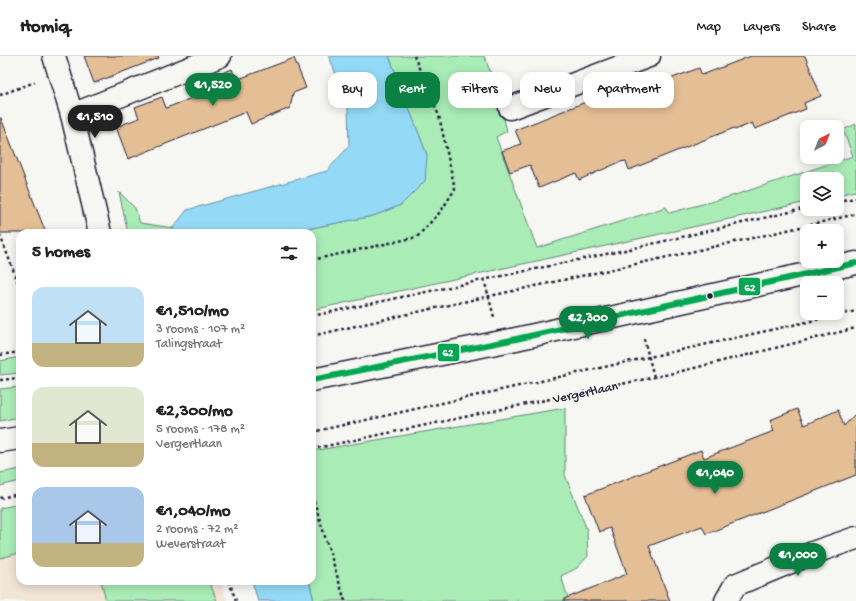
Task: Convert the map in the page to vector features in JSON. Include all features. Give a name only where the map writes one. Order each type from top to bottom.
[{"type":"street","points":[[54,56],[72,115],[99,229]]},
{"type":"street","points":[[72,115],[220,56]]},
{"type":"street","points":[[512,107],[649,56]]},
{"type":"street","points":[[316,379],[516,339],[856,263]]},
{"type":"street","points":[[0,441],[16,439]]},
{"type":"street","points":[[726,601],[735,585],[815,552],[856,538]]},
{"type":"path","points":[[316,259],[417,237],[441,211],[455,189],[439,116],[414,56]]},
{"type":"path","points":[[0,95],[36,82]]},
{"type":"path","points":[[844,200],[856,198]]},
{"type":"path","points":[[316,315],[630,249],[800,210]]},
{"type":"path","points":[[316,335],[725,245],[856,214]]},
{"type":"path","points":[[0,235],[16,277]]},
{"type":"path","points":[[484,279],[494,317]]},
{"type":"path","points":[[316,431],[648,356],[856,311]]},
{"type":"path","name":"Vergertlaan","points":[[316,448],[654,377],[856,328]]},
{"type":"path","points":[[643,336],[654,377]]},
{"type":"path","points":[[0,355],[16,353]]},
{"type":"path","points":[[0,380],[16,378]]},
{"type":"path","points":[[0,498],[16,495]]},
{"type":"path","points":[[316,508],[345,601]]},
{"type":"path","points":[[230,585],[236,601]]},
{"type":"shaded area","points":[[0,519],[16,519],[16,585],[221,585],[227,601],[0,601]]},
{"type":"green space","points":[[389,56],[484,56],[491,72],[448,72],[448,108],[501,108],[507,131],[496,137],[537,248],[666,207],[669,213],[729,197],[800,174],[800,204],[316,309],[316,229],[306,229],[373,216],[401,205],[427,155],[409,108],[440,108],[440,72],[395,72]]},
{"type":"green space","points":[[856,124],[856,191],[844,194],[844,172],[805,172],[829,164],[844,164],[844,159],[853,156],[844,130]]},
{"type":"green space","points":[[119,192],[135,208],[140,223],[173,229],[127,229]]},
{"type":"green space","points":[[16,358],[16,373],[0,375],[0,361]]},
{"type":"green space","points":[[16,387],[16,418],[0,421],[0,389]]},
{"type":"green space","points":[[565,408],[565,475],[587,530],[588,556],[577,568],[561,576],[569,601],[314,601],[310,585],[316,585],[316,450]]},
{"type":"green space","points":[[16,470],[16,482],[0,486],[0,473]]},
{"type":"green space","points":[[16,505],[16,554],[0,558],[0,508]]},
{"type":"green space","points":[[102,585],[211,585],[217,601],[106,601]]},
{"type":"water","points":[[329,56],[389,56],[395,72],[385,72],[385,108],[409,108],[427,155],[425,181],[401,205],[373,216],[306,229],[173,229],[187,210],[327,171],[349,146],[348,108],[377,108],[377,72],[335,72]]},
{"type":"water","points":[[253,585],[310,585],[314,601],[258,601]]},
{"type":"building","points":[[84,56],[158,56],[159,58],[94,83]]},
{"type":"building","points":[[751,56],[805,56],[821,96],[804,103],[806,109],[755,129],[752,123],[735,130],[734,128],[629,170],[626,161],[620,162],[579,180],[576,173],[539,188],[530,165],[510,172],[502,151],[521,144],[515,130],[571,108],[575,108],[575,106],[583,103],[583,108],[674,108],[674,77],[699,68],[702,75]]},
{"type":"building","points":[[294,58],[306,88],[293,93],[290,108],[251,124],[246,112],[128,159],[116,127],[139,118],[135,107],[162,97],[166,108],[210,91],[206,80],[232,69],[236,80]]},
{"type":"building","points":[[1,118],[44,229],[16,229],[16,233],[0,233]]},
{"type":"building","points":[[797,409],[804,425],[838,410],[844,426],[856,413],[856,475],[706,534],[702,526],[649,546],[670,601],[564,601],[564,599],[627,574],[610,528],[599,532],[585,495],[701,450],[704,458],[774,431],[770,420]]},
{"type":"transit line","name":"62","points":[[316,379],[516,339],[856,263]]}]
